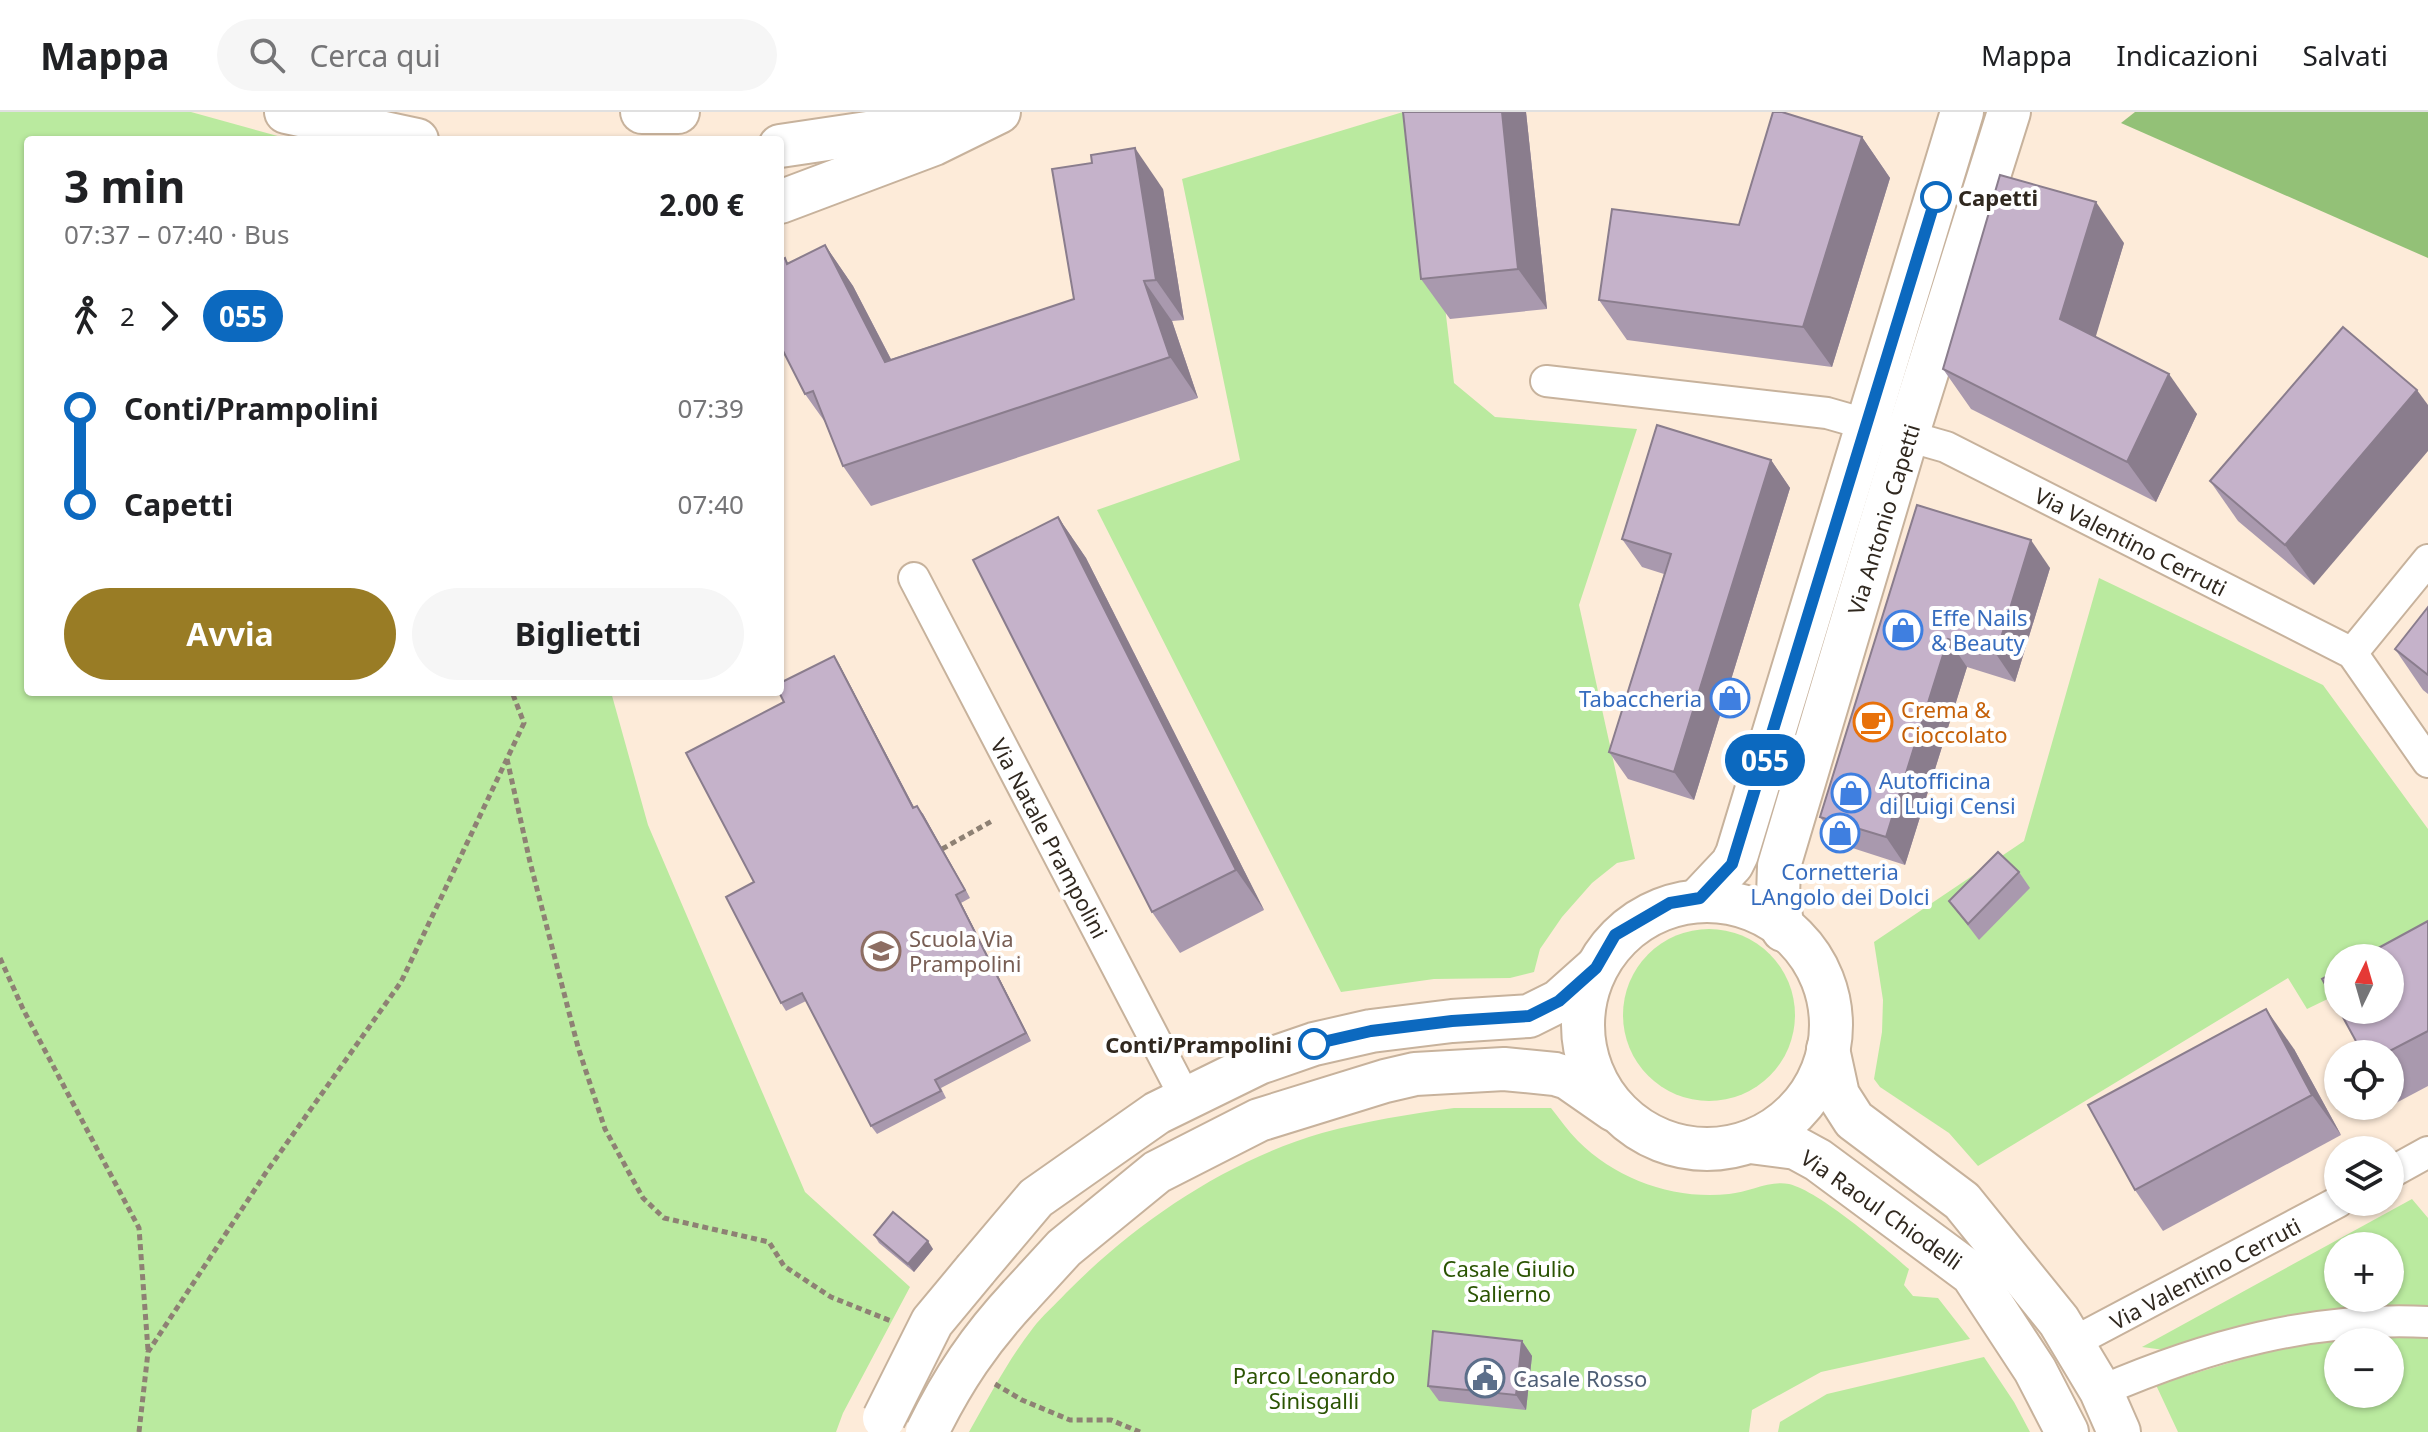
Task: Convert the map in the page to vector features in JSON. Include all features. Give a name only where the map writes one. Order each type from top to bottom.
[{"type":"main road","points":[[286,112],[398,136]]},
{"type":"main road","points":[[434,136],[438,112]]},
{"type":"main road","points":[[642,112],[678,112]]},
{"type":"main road","points":[[784,145],[881,131],[952,112]]},
{"type":"main road","points":[[784,200],[934,144],[999,112]]},
{"type":"main road","name":"Via Antonio Capetti","points":[[1700,898],[1732,864],[1737,854],[1961,113]]},
{"type":"main road","name":"Via Antonio Capetti","points":[[1783,930],[1778,897],[1779,866],[1907,436],[2006,121]]},
{"type":"main road","points":[[927,1432],[950,1384],[987,1332],[1064,1248],[1157,1172],[1259,1120],[1415,1074],[1504,1069],[1568,1078],[1663,1145],[1692,1153],[1725,1151],[1750,1142],[1782,1124],[1802,1106],[1818,1080],[1828,1049],[1830,1021],[1825,992],[1809,959],[1783,930],[1756,911],[1730,900],[1700,898],[1670,903],[1615,935],[1596,968],[1586,1010],[1589,1049],[1600,1086],[1622,1115]]},
{"type":"main road","points":[[881,1425],[932,1322],[1036,1198],[1172,1106],[1259,1063],[1314,1044],[1452,1021],[1529,1016],[1559,1001],[1596,968]]},
{"type":"main road","name":"Via Raoul Chiodelli","points":[[1828,1049],[1838,1095],[1854,1120],[1962,1201],[2059,1321],[2101,1391],[2119,1432]]},
{"type":"main road","name":"Via Raoul Chiodelli","points":[[1750,1142],[1796,1148],[1818,1160],[1972,1274],[2035,1370],[2067,1432]]},
{"type":"street","name":"Via Antonio Capetti","points":[[1546,381],[1827,413],[1866,424]]},
{"type":"street","name":"Via Valentino Cerruti","points":[[1866,424],[1946,447],[2352,653],[2428,762]]},
{"type":"street","points":[[2352,653],[2428,560]]},
{"type":"street","name":"Via Natale Prampolini","points":[[914,578],[1172,1106],[1183,1158]]},
{"type":"street","points":[[2404,1165],[2428,1152]]},
{"type":"street","name":"Via Valentino Cerruti","points":[[2072,1343],[2324,1209]]},
{"type":"street","points":[[2101,1391],[2201,1351],[2266,1335],[2343,1323],[2392,1320],[2428,1322]]},
{"type":"path","points":[[148,1352],[267,1171],[401,982],[524,723],[514,696]]},
{"type":"path","points":[[507,759],[578,1047],[605,1129],[643,1198],[664,1218],[769,1242],[784,1266],[831,1297],[897,1324]]},
{"type":"path","points":[[942,849],[992,821]]},
{"type":"path","points":[[0,958],[23,1009],[139,1228],[148,1352],[139,1432]]},
{"type":"path","points":[[984,1377],[1022,1400],[1070,1420],[1111,1420],[1140,1432]]},
{"type":"green space","points":[[0,112],[191,112],[278,136],[24,136],[24,696],[612,696],[648,825],[805,1192],[910,1287],[843,1413],[836,1432],[0,1432]]},
{"type":"green space","points":[[1403,112],[1422,112],[1454,383],[1495,417],[1637,429],[1579,605],[1635,859],[1617,863],[1592,883],[1562,917],[1540,949],[1534,972],[1510,978],[1434,979],[1341,992],[1097,510],[1240,460],[1182,179]]},
{"type":"green space","points":[[2135,112],[2428,112],[2428,258],[2121,123]]},
{"type":"green space","points":[[2099,578],[2323,685],[2428,829],[2428,949],[2404,955],[2404,944],[2324,944],[2324,1001],[2307,1009],[2288,978],[1978,1166],[1949,1133],[1880,1087],[1874,1079],[1882,1032],[1883,1000],[1874,942],[2024,841]]},
{"type":"green space","points":[[1709,929],[1742,935],[1770,954],[1789,982],[1795,1015],[1789,1048],[1770,1076],[1742,1095],[1709,1101],[1676,1095],[1648,1076],[1629,1048],[1623,1015],[1629,982],[1648,954],[1676,935]]},
{"type":"green space","name":"Casale Giulio Salierno","points":[[1454,1108],[1551,1108],[1574,1137],[1610,1167],[1668,1190],[1688,1194],[1729,1194],[1782,1183],[1802,1189],[1851,1221],[1909,1269],[1904,1285],[1913,1296],[1938,1298],[1970,1339],[1821,1372],[1752,1410],[1749,1432],[969,1432],[1007,1366],[1040,1319],[1122,1242],[1184,1197],[1251,1160],[1322,1133],[1388,1118]]},
{"type":"green space","points":[[2412,1199],[2428,1218],[2428,1432],[2178,1432],[2156,1385],[2239,1360],[2142,1347],[2324,1247],[2324,1312],[2404,1312],[2404,1232],[2352,1232],[2381,1216],[2404,1216],[2404,1203]]},
{"type":"green space","points":[[1984,1357],[2030,1432],[1778,1432],[1780,1422],[1827,1394]]},
{"type":"building","points":[[1403,112],[1502,112],[1518,269],[1421,279]]},
{"type":"building","points":[[1773,112],[1782,112],[1862,137],[1803,327],[1599,300],[1612,209],[1739,225]]},
{"type":"building","points":[[1135,148],[1156,280],[1144,281],[1170,357],[843,466],[813,391],[805,394],[784,353],[784,259],[787,264],[825,245],[885,362],[1074,299],[1052,169],[1092,163],[1091,155]]},
{"type":"building","points":[[2000,175],[2096,202],[2060,319],[2169,374],[2127,462],[1943,369]]},
{"type":"building","points":[[2343,327],[2417,390],[2285,545],[2210,481]]},
{"type":"building","points":[[1657,425],[1771,460],[1674,772],[1609,752],[1671,554],[1622,539]]},
{"type":"building","points":[[1917,505],[2031,540],[1996,654],[1948,639],[1886,837],[1820,817]]},
{"type":"building","points":[[1058,517],[1236,870],[1152,912],[973,560]]},
{"type":"building","points":[[2428,607],[2428,675],[2395,649]]},
{"type":"building","points":[[834,656],[913,808],[917,806],[965,890],[956,895],[1026,1033],[935,1080],[941,1091],[871,1126],[802,993],[781,1003],[726,897],[754,882],[686,753],[784,702],[781,696],[784,696],[784,681]]},
{"type":"building","points":[[1998,852],[2019,872],[1968,924],[1949,901]]},
{"type":"building","points":[[2428,921],[2428,1031],[2404,1044],[2404,1040],[2355,1040],[2347,1024],[2404,1024],[2404,944],[2386,944]]},
{"type":"building","points":[[2266,1009],[2312,1095],[2135,1190],[2088,1105]]},
{"type":"building","points":[[893,1212],[928,1241],[908,1264],[874,1235]]},
{"type":"building","name":"Casale Rosso","points":[[1433,1331],[1522,1341],[1516,1395],[1428,1386]]},
{"type":"bus line","name":"055","points":[[1314,1044],[1371,1031],[1529,1016],[1559,1001],[1596,968],[1615,935],[1670,903],[1700,898],[1732,864],[1936,197]]},
{"type":"place","name":"Capetti","points":[[1936,197]]},
{"type":"place","name":"Effe Nails & Beauty","points":[[1903,630]]},
{"type":"place","name":"Tabaccheria","points":[[1730,698]]},
{"type":"place","name":"Crema & Cioccolato","points":[[1873,722]]},
{"type":"place","name":"Autofficina di Luigi Censi","points":[[1851,793]]},
{"type":"place","name":"Cornetteria LAngolo dei Dolci","points":[[1840,833]]},
{"type":"place","name":"Scuola Via Prampolini","points":[[881,951]]},
{"type":"place","name":"Conti/Prampolini","points":[[1314,1044]]},
{"type":"place","name":"Casale Rosso","points":[[1485,1378]]},
{"type":"park label","name":"Parco Leonardo Sinisgalli","points":[[1314,1388]]}]
